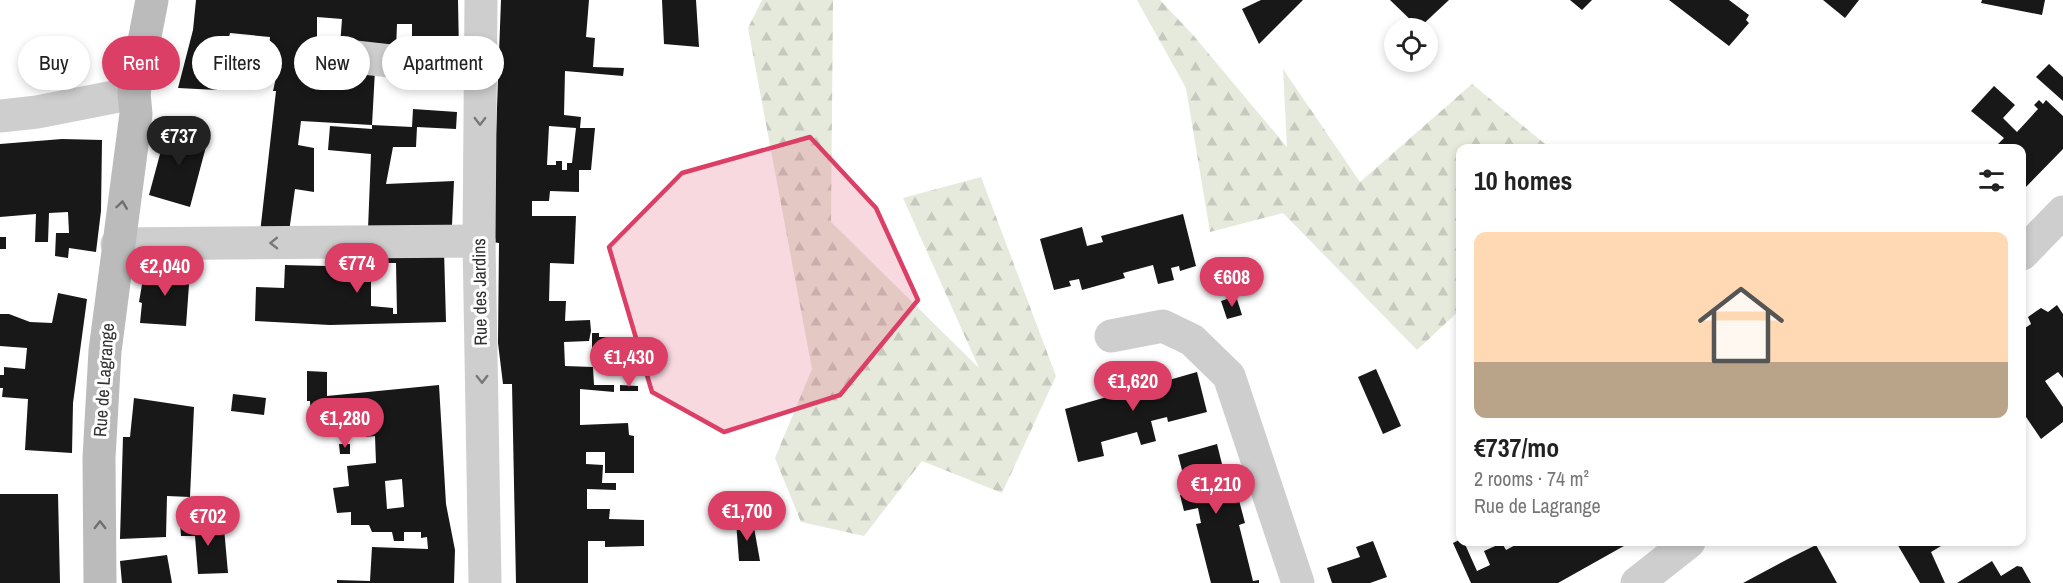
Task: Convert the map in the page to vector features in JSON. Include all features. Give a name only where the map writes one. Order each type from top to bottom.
[{"type":"street","name":"Rue de Lagrange","points":[[100,583],[99,458],[105,351],[117,244],[136,114],[134,93],[152,0]]},
{"type":"street","name":"Rue des Jardins","points":[[480,36],[481,0]]},
{"type":"street","name":"Rue des Jardins","points":[[480,90],[479,241],[485,583]]},
{"type":"street","points":[[0,116],[134,93]]},
{"type":"street","points":[[2026,250],[2063,212]]},
{"type":"street","points":[[117,244],[479,241]]},
{"type":"street","points":[[1111,336],[1163,326],[1191,340],[1229,376],[1298,583]]},
{"type":"street","points":[[1637,583],[1684,546]]},
{"type":"highlighted area","points":[[810,137],[876,208],[918,300],[840,395],[724,432],[652,392],[609,247],[682,173]]},
{"type":"green space","points":[[762,0],[833,0],[831,222],[979,368],[903,198],[981,177],[1056,376],[1002,493],[922,461],[864,536],[801,522],[775,458],[812,369],[748,28]]},
{"type":"green space","points":[[1137,0],[1160,0],[1193,35],[1287,147],[1283,69],[1360,182],[1472,84],[1545,144],[1456,144],[1456,314],[1417,350],[1283,213],[1210,232],[1186,88]]},
{"type":"building","points":[[196,0],[458,0],[459,36],[412,36],[412,24],[397,24],[397,36],[382,36],[382,48],[370,48],[370,36],[341,36],[342,19],[317,17],[317,36],[294,36],[294,90],[370,90],[370,70],[375,70],[372,125],[301,121],[298,145],[314,148],[314,192],[295,189],[289,232],[260,233],[276,91],[273,91],[282,90],[282,36],[230,33],[229,36],[192,36],[192,89],[180,88],[193,30]]},
{"type":"building","points":[[501,0],[589,0],[586,37],[595,38],[593,67],[624,68],[623,76],[565,71],[564,115],[581,117],[580,128],[595,128],[591,170],[579,170],[579,192],[550,191],[549,201],[532,201],[532,216],[576,216],[574,264],[550,263],[549,301],[566,301],[565,321],[590,320],[591,331],[589,341],[564,342],[565,366],[593,367],[594,385],[614,385],[614,392],[580,389],[580,425],[628,423],[629,435],[634,436],[634,473],[605,473],[605,452],[586,452],[586,464],[603,465],[602,483],[616,483],[616,490],[587,489],[587,509],[610,509],[609,519],[644,520],[644,546],[605,547],[605,541],[588,541],[588,583],[516,583],[512,384],[503,384],[498,343],[499,243],[492,242],[498,90],[504,90],[504,36],[500,36]],"holes":[[[549,126],[576,128],[572,163],[567,163],[567,170],[562,170],[562,161],[556,161],[556,165],[547,165]]]},
{"type":"building","points":[[662,0],[696,0],[699,47],[664,44]]},
{"type":"building","points":[[1261,0],[1303,0],[1259,44],[1242,9]]},
{"type":"building","points":[[1390,0],[1449,0],[1430,18],[1409,18]]},
{"type":"building","points":[[1570,0],[1592,0],[1582,10]]},
{"type":"building","points":[[1669,0],[1729,0],[1749,15],[1746,20],[1749,23],[1729,46]]},
{"type":"building","points":[[1823,0],[1859,0],[1845,18]]},
{"type":"building","points":[[1982,0],[2045,0],[2042,15],[1981,3]]},
{"type":"building","points":[[2049,64],[2063,77],[2063,101],[2036,77]]},
{"type":"building","points":[[1994,86],[2015,105],[2003,118],[2017,132],[2038,109],[2034,105],[2039,100],[2043,104],[2046,100],[2063,116],[2063,149],[2026,187],[2026,144],[1998,144],[2004,138],[1971,111]]},
{"type":"building","points":[[413,109],[457,112],[456,129],[417,127],[416,147],[393,147],[386,184],[454,181],[452,225],[368,229],[371,154],[328,150],[330,126],[372,129],[372,125],[412,127]]},
{"type":"building","points":[[167,128],[208,139],[190,207],[149,195]]},
{"type":"building","points":[[62,139],[102,140],[101,211],[96,252],[69,248],[68,258],[55,256],[56,233],[69,233],[68,212],[49,213],[48,242],[35,242],[36,214],[0,217],[0,144]]},
{"type":"building","points":[[1183,214],[1196,266],[1180,271],[1179,266],[1171,268],[1174,280],[1158,284],[1153,265],[1123,273],[1125,278],[1082,290],[1079,279],[1069,281],[1071,286],[1054,290],[1040,239],[1082,227],[1087,246],[1103,242],[1101,236]]},
{"type":"building","points":[[0,237],[6,237],[6,249],[0,249]]},
{"type":"building","points":[[444,250],[446,322],[330,325],[255,321],[256,287],[284,288],[285,265],[368,267],[371,270],[371,306],[393,308],[393,314],[397,314],[396,263],[369,263],[364,258]]},
{"type":"building","points":[[145,267],[190,271],[186,326],[140,323],[142,303],[139,302]]},
{"type":"building","points":[[58,293],[87,299],[73,403],[72,453],[25,450],[28,399],[2,397],[3,388],[0,388],[0,375],[4,375],[4,367],[25,369],[27,348],[0,346],[0,314],[9,314],[30,322],[52,323]]},
{"type":"building","points":[[1236,296],[1242,315],[1227,319],[1221,301]]},
{"type":"building","points":[[2057,305],[2063,314],[2063,378],[2058,372],[2045,381],[2063,407],[2063,422],[2041,439],[2026,417],[2026,327],[2031,324],[2028,317],[2041,308],[2048,312]]},
{"type":"building","points":[[592,333],[599,333],[599,337],[612,337],[611,351],[592,350]]},
{"type":"building","points":[[1376,369],[1401,426],[1383,434],[1358,377]]},
{"type":"building","points":[[307,371],[327,372],[327,396],[439,385],[446,504],[455,550],[454,583],[337,583],[337,580],[370,581],[372,547],[428,549],[427,537],[421,538],[421,532],[404,532],[404,541],[394,541],[392,532],[372,532],[369,525],[351,525],[351,512],[337,513],[333,488],[349,486],[347,466],[376,463],[375,436],[366,437],[365,427],[311,424],[310,401],[307,401]],"holes":[[[402,479],[404,507],[387,509],[385,481]]]},
{"type":"building","points":[[1197,372],[1207,412],[1168,422],[1167,417],[1151,421],[1156,441],[1141,445],[1137,432],[1101,442],[1104,456],[1078,462],[1065,409],[1117,394],[1115,388],[1167,373],[1169,380]]},
{"type":"building","points":[[620,385],[638,386],[638,391],[620,391]]},
{"type":"building","points":[[233,394],[266,398],[264,415],[231,411]]},
{"type":"building","points":[[134,398],[194,407],[190,497],[167,496],[166,537],[120,539],[123,437],[130,437]]},
{"type":"building","points":[[339,444],[350,444],[350,454],[340,454]]},
{"type":"building","points":[[1217,444],[1224,472],[1231,470],[1245,523],[1239,525],[1253,581],[1259,580],[1259,583],[1211,583],[1196,524],[1201,523],[1198,508],[1184,511],[1180,495],[1188,493],[1178,455]]},
{"type":"building","points":[[0,494],[58,494],[60,583],[0,583]]},
{"type":"building","points":[[736,521],[753,522],[760,561],[739,561]]},
{"type":"building","points":[[180,522],[211,522],[211,528],[224,528],[228,573],[198,574],[195,536],[181,536]]},
{"type":"building","points":[[1373,541],[1387,577],[1370,583],[1332,583],[1327,568],[1360,557],[1356,547]]},
{"type":"building","points":[[1456,542],[1456,546],[1466,546],[1477,571],[1490,565],[1484,551],[1495,546],[1504,546],[1506,550],[1514,546],[1624,546],[1558,583],[1471,583],[1453,543]]},
{"type":"building","points":[[1817,546],[1837,583],[1743,583]]},
{"type":"building","points":[[1898,546],[1941,546],[1931,552],[1945,583],[1920,583]]},
{"type":"building","points":[[167,555],[172,583],[122,583],[120,561]]},
{"type":"building","points":[[1992,561],[2001,576],[2017,566],[2022,567],[2031,583],[1957,583]]}]
